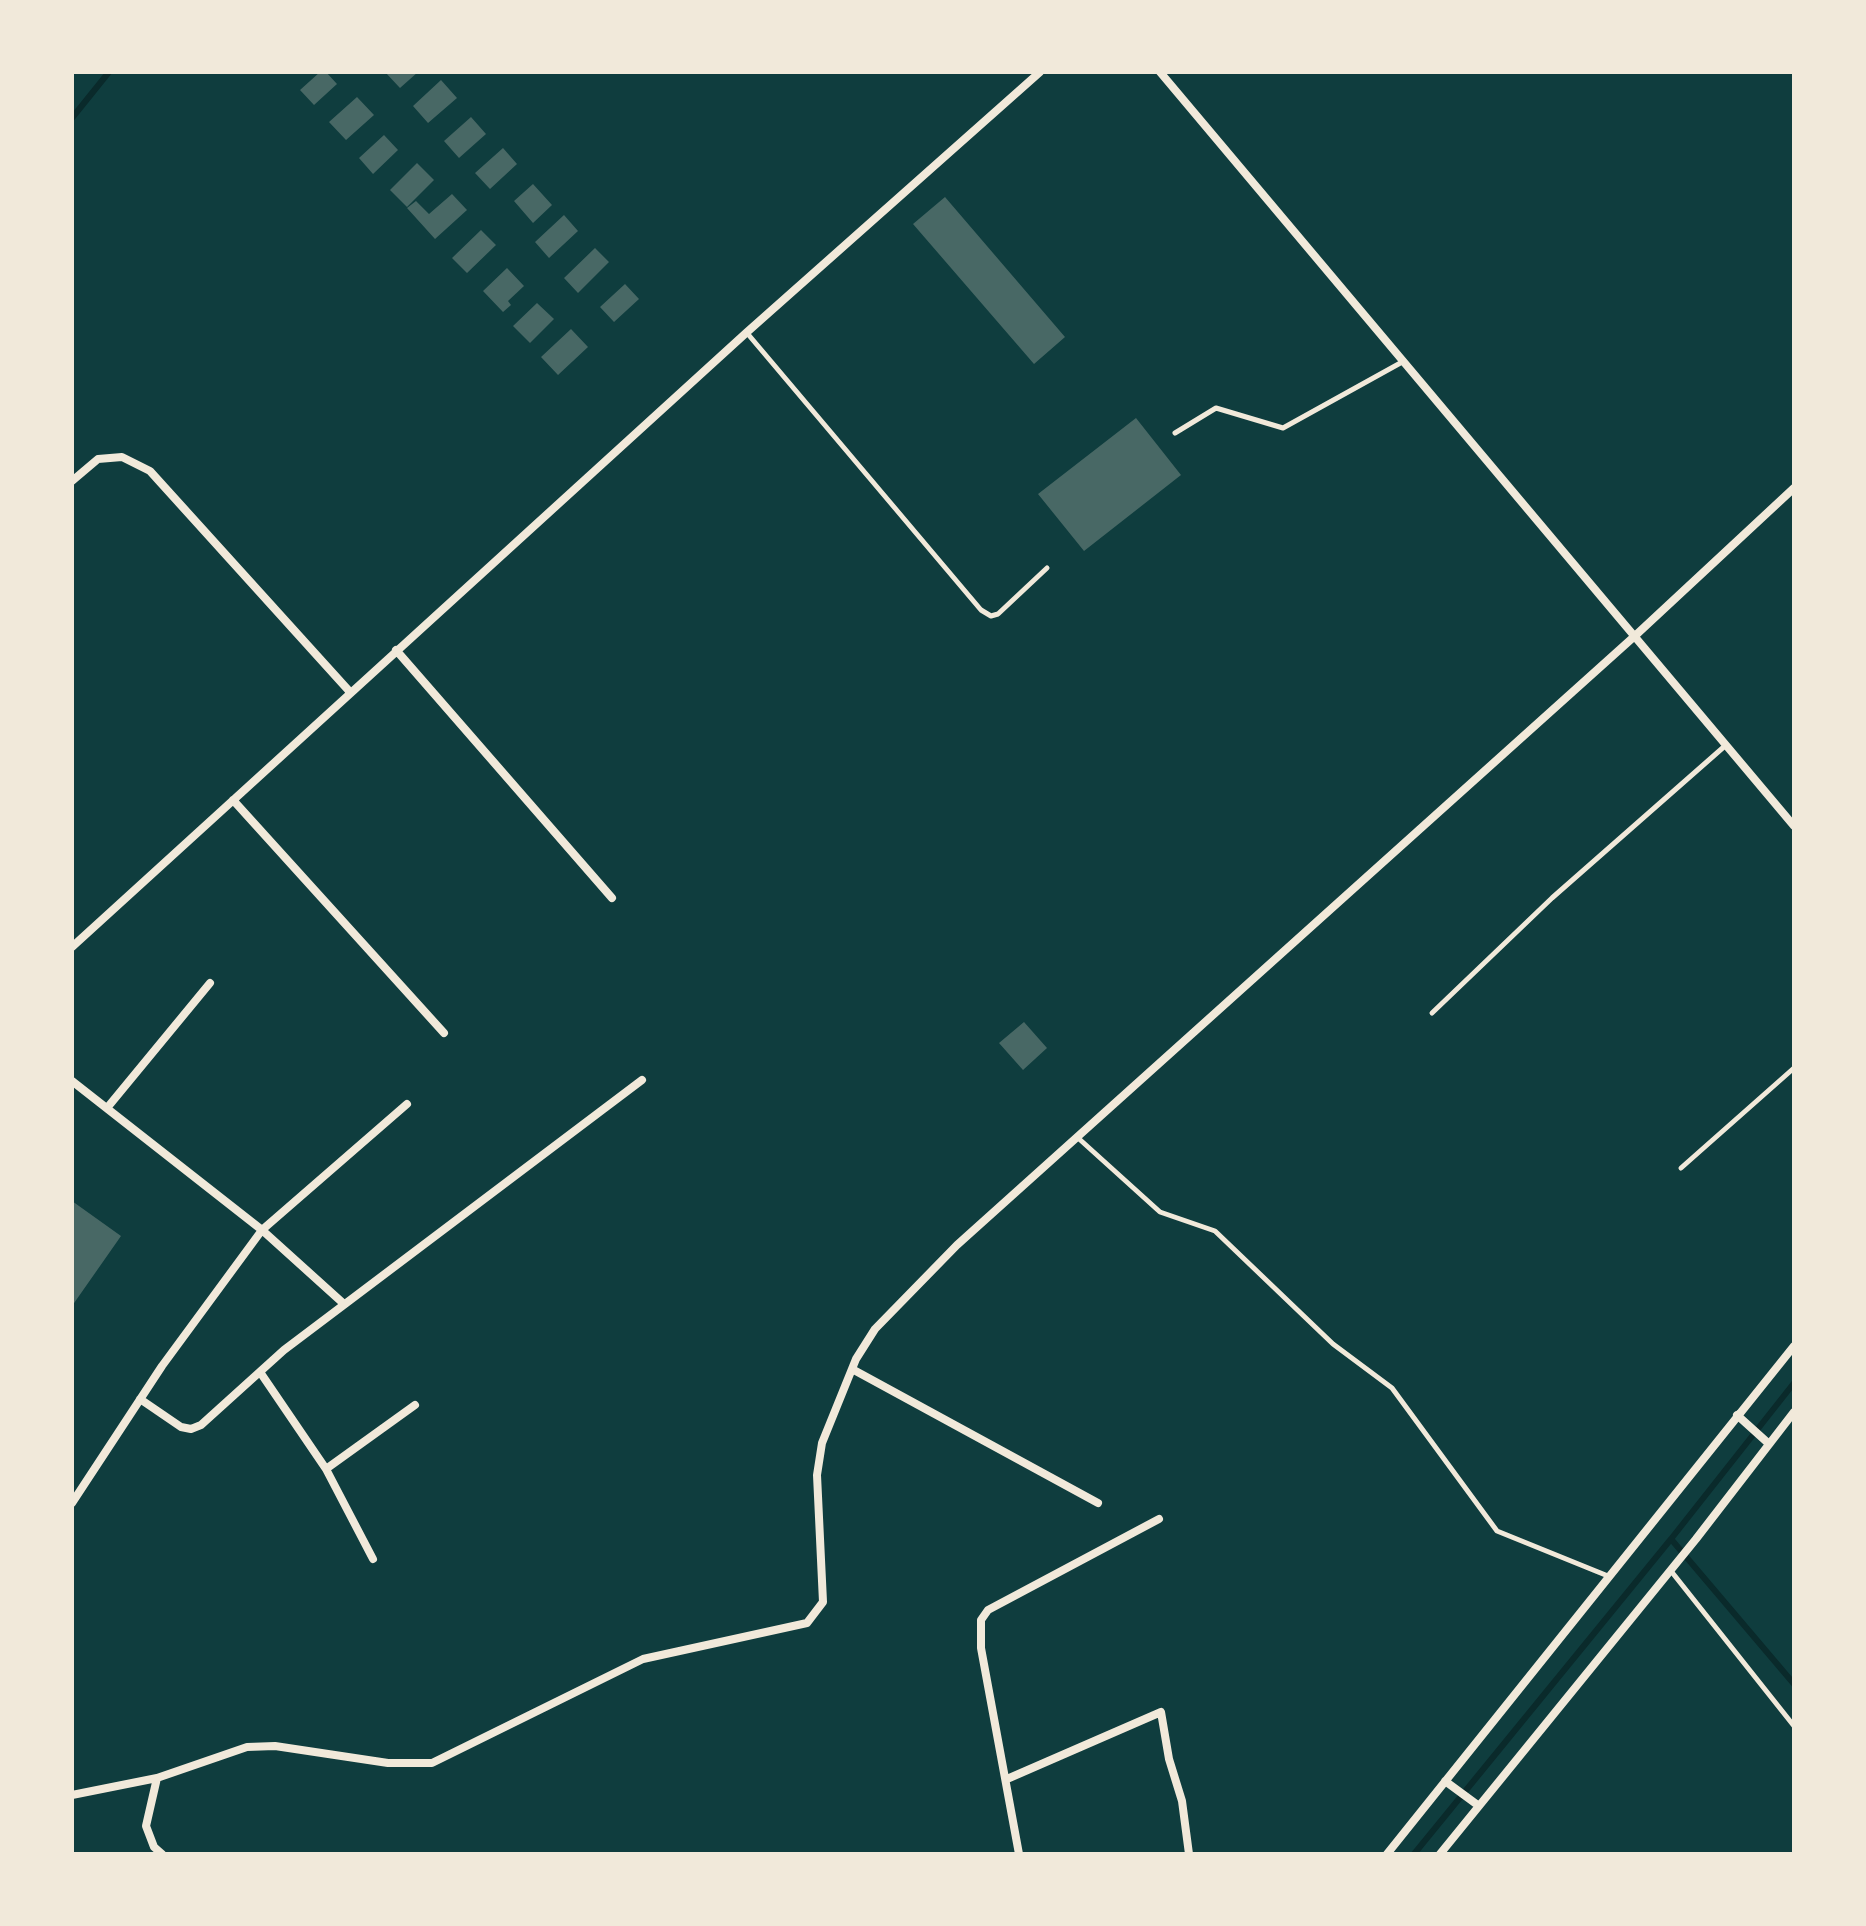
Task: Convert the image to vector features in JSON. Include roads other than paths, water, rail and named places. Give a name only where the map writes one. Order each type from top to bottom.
[{"type":"street","points":[[72,947],[746,333],[1040,72]]},
{"type":"street","points":[[1160,72],[1637,634],[1794,826]]},
{"type":"street","points":[[72,481],[98,459],[122,457],[150,471],[350,692]]},
{"type":"street","points":[[72,1795],[157,1778],[247,1747],[275,1746],[388,1763],[432,1763],[643,1659],[807,1623],[823,1602],[817,1475],[822,1443],[852,1369],[885,1319],[957,1245],[1637,634],[1794,488]]},
{"type":"street","points":[[396,650],[612,898]]},
{"type":"street","points":[[233,800],[444,1033]]},
{"type":"street","points":[[107,1108],[210,983]]},
{"type":"street","points":[[140,1399],[181,1427],[191,1429],[201,1425],[344,1304],[642,1080]]},
{"type":"street","points":[[72,1081],[262,1230],[344,1304]]},
{"type":"street","points":[[72,1503],[140,1399],[262,1230],[407,1104]]},
{"type":"street","points":[[1387,1854],[1794,1346]]},
{"type":"street","points":[[852,1369],[1098,1503]]},
{"type":"street","points":[[260,1372],[326,1469],[373,1559]]},
{"type":"street","points":[[326,1469],[415,1405]]},
{"type":"street","points":[[1440,1854],[1690,1547],[1765,1441],[1794,1412]]},
{"type":"street","points":[[1737,1415],[1765,1441]]},
{"type":"street","points":[[1019,1854],[981,1648],[981,1620],[988,1610],[1159,1519]]},
{"type":"street","points":[[1007,1779],[1161,1712],[1169,1759],[1182,1801],[1189,1854]]},
{"type":"street","points":[[157,1778],[146,1826],[154,1847],[162,1854]]},
{"type":"street","points":[[1445,1781],[1479,1806]]},
{"type":"lane","points":[[746,333],[981,610],[991,616],[998,614],[1047,568]]},
{"type":"lane","points":[[1175,433],[1216,408],[1283,428],[1405,360]]},
{"type":"lane","points":[[1432,1013],[1552,898],[1727,744]]},
{"type":"lane","points":[[1681,1168],[1794,1068]]},
{"type":"lane","points":[[1077,1137],[1160,1212],[1215,1231],[1333,1344],[1392,1388],[1497,1531],[1608,1576]]},
{"type":"lane","points":[[1671,1571],[1794,1726]]},
{"type":"waterway","points":[[72,118],[109,72]]},
{"type":"waterway","points":[[1794,1383],[1671,1539],[1794,1684]]},
{"type":"waterway","points":[[1414,1854],[1671,1539]]}]
